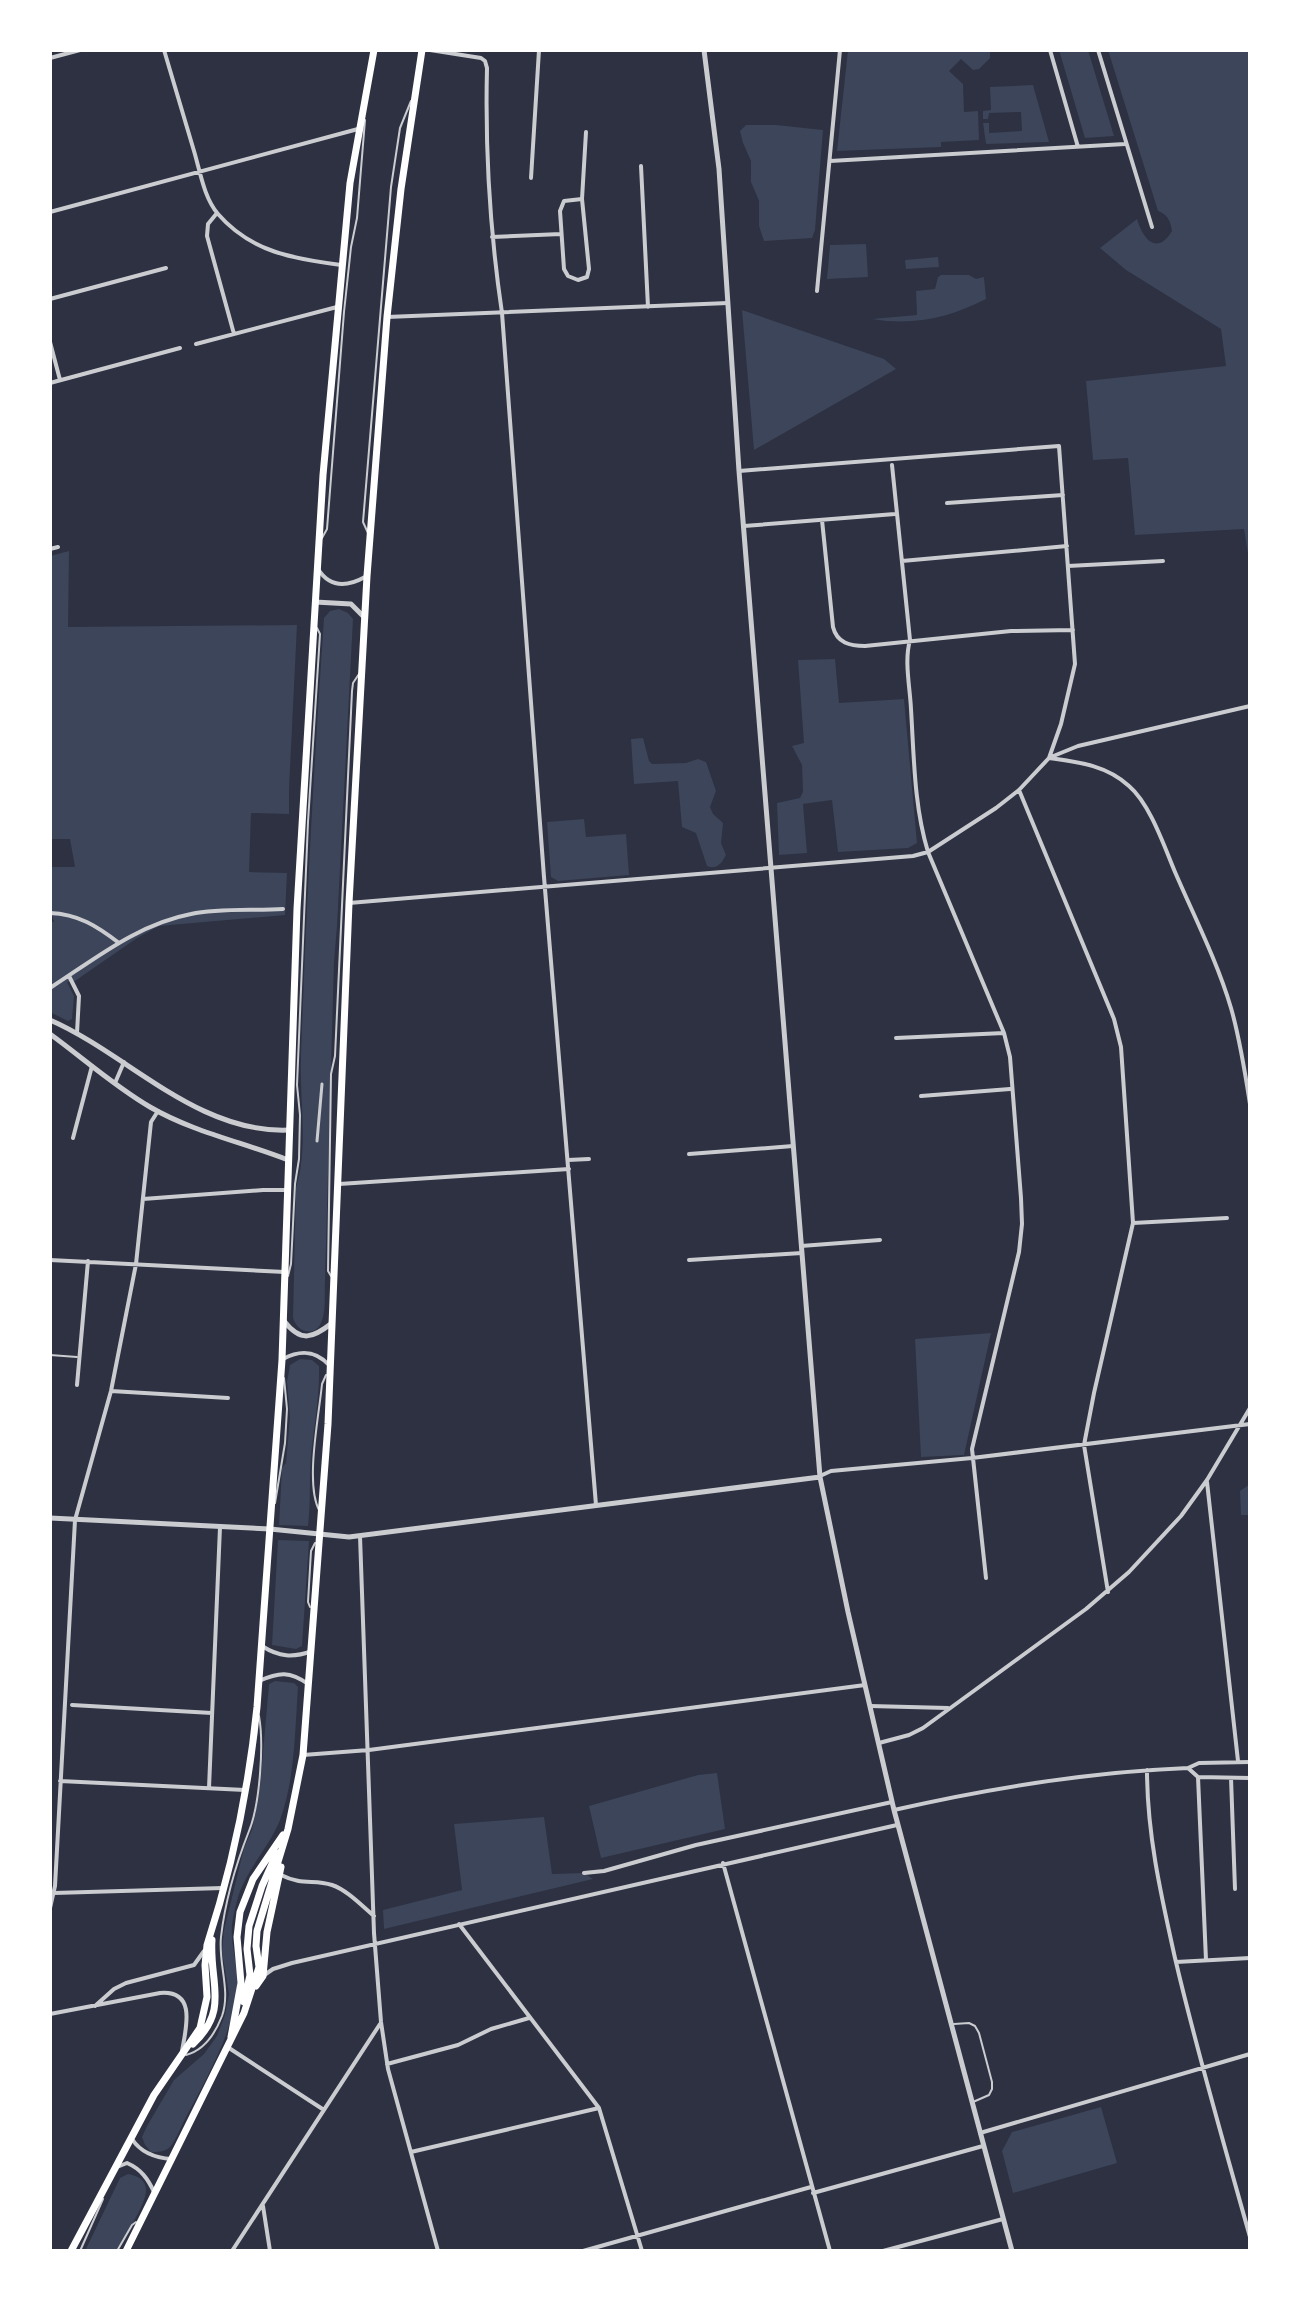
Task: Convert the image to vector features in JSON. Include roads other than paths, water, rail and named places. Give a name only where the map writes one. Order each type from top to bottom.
[{"type":"main road","points":[[71,2251],[160,2084],[198,2032],[207,1991],[207,1945],[246,1790],[257,1707],[282,1363],[297,909],[313,620],[341,265],[358,129],[374,50]]},
{"type":"main road","points":[[252,1991],[263,1976],[267,1932],[303,1755],[335,1284],[349,903],[364,617],[387,317],[401,189],[422,50]]},
{"type":"main road","points":[[126,2251],[238,2028],[259,1967],[257,1931],[288,1829]]},
{"type":"main road","points":[[238,2028],[250,1975],[247,1949],[249,1926],[262,1886],[288,1829]]},
{"type":"main road","points":[[229,2047],[241,1983],[237,1933],[243,1899],[253,1879],[288,1829]]},
{"type":"main road","points":[[181,2056],[205,2032],[212,2017],[216,1994],[211,1952],[214,1922]]},
{"type":"street","points":[[50,58],[80,50]]},
{"type":"street","points":[[164,50],[200,172],[217,213],[242,234],[267,249],[293,258],[341,265]]},
{"type":"street","points":[[430,50],[481,58],[486,64],[492,237],[502,313],[596,1505]]},
{"type":"street","points":[[531,178],[539,50]]},
{"type":"street","points":[[704,50],[717,148],[739,471],[820,1477],[897,1825],[1012,2251]]},
{"type":"street","points":[[817,291],[840,50]]},
{"type":"street","points":[[1050,50],[1078,147]]},
{"type":"street","points":[[1098,50],[1152,227]]},
{"type":"street","points":[[50,212],[358,129]]},
{"type":"street","points":[[582,199],[566,200],[560,211],[566,274],[575,280],[584,279],[589,266],[582,199],[586,132]]},
{"type":"street","points":[[830,161],[1125,144]]},
{"type":"street","points":[[641,166],[648,307]]},
{"type":"street","points":[[217,213],[208,224],[207,236],[234,334]]},
{"type":"street","points":[[492,237],[561,234]]},
{"type":"street","points":[[50,299],[166,268]]},
{"type":"street","points":[[387,317],[728,303]]},
{"type":"street","points":[[196,344],[337,307]]},
{"type":"street","points":[[50,342],[60,380]]},
{"type":"street","points":[[50,383],[180,348]]},
{"type":"street","points":[[349,903],[892,859],[928,852],[996,808],[1019,790],[1049,758],[1073,675],[1073,630],[1059,446],[739,471]]},
{"type":"street","points":[[892,465],[910,640],[909,677],[921,830],[1004,1033],[1010,1057],[1021,1198],[1021,1241],[972,1449],[986,1578]]},
{"type":"street","points":[[947,503],[1063,495]]},
{"type":"street","points":[[744,526],[895,514]]},
{"type":"street","points":[[822,520],[832,623],[837,637],[849,644],[861,646],[1018,631],[1073,630]]},
{"type":"street","points":[[902,561],[1067,546]]},
{"type":"street","points":[[50,549],[58,547]]},
{"type":"street","points":[[1068,566],[1163,561]]},
{"type":"street","points":[[317,567],[323,576],[335,584],[352,584],[367,576]]},
{"type":"street","points":[[315,602],[351,604],[364,617]]},
{"type":"street","points":[[1049,758],[1078,746],[1250,706]]},
{"type":"street","points":[[1049,758],[1083,763],[1107,771],[1126,783],[1140,799],[1168,856],[1224,988],[1239,1041],[1250,1104]]},
{"type":"street","points":[[1019,790],[1119,1032],[1133,1223],[1084,1445],[1108,1592]]},
{"type":"street","points":[[50,988],[156,923],[193,913],[283,909]]},
{"type":"street","points":[[50,913],[64,913],[84,919],[119,943]]},
{"type":"street","points":[[69,976],[79,996],[77,1033]]},
{"type":"street","points":[[50,1020],[77,1033],[167,1092],[219,1116],[263,1129],[289,1130]]},
{"type":"street","points":[[896,1038],[1004,1033]]},
{"type":"street","points":[[50,1034],[158,1111],[219,1138],[288,1160]]},
{"type":"street","points":[[115,1083],[124,1062]]},
{"type":"street","points":[[73,1138],[92,1066]]},
{"type":"street","points":[[317,1141],[322,1084]]},
{"type":"street","points":[[921,1096],[1011,1089]]},
{"type":"street","points":[[50,1907],[54,1893],[75,1520],[111,1391],[136,1264],[151,1122],[158,1111]]},
{"type":"street","points":[[689,1154],[793,1146]]},
{"type":"street","points":[[568,1160],[589,1159]]},
{"type":"street","points":[[339,1184],[569,1169]]},
{"type":"street","points":[[143,1199],[287,1190]]},
{"type":"street","points":[[1133,1223],[1227,1218]]},
{"type":"street","points":[[801,1246],[880,1240]]},
{"type":"street","points":[[689,1260],[802,1253]]},
{"type":"street","points":[[50,1260],[285,1272]]},
{"type":"street","points":[[77,1385],[88,1261]]},
{"type":"street","points":[[284,1320],[302,1336],[314,1335],[332,1323]]},
{"type":"street","points":[[282,1363],[296,1353],[309,1353],[320,1357],[330,1367]]},
{"type":"street","points":[[111,1391],[228,1398]]},
{"type":"street","points":[[879,1743],[909,1735],[950,1708],[1108,1592],[1168,1532],[1207,1480],[1250,1408]]},
{"type":"street","points":[[50,1518],[360,1536],[820,1477],[831,1471],[972,1458],[1250,1424]]},
{"type":"street","points":[[1207,1480],[1238,1761]]},
{"type":"street","points":[[209,1788],[220,1527]]},
{"type":"street","points":[[360,1536],[375,1944],[381,2022],[387,2064],[438,2251]]},
{"type":"street","points":[[262,1646],[285,1656],[312,1651]]},
{"type":"street","points":[[259,1681],[278,1673],[288,1673],[308,1684]]},
{"type":"street","points":[[303,1755],[369,1750],[865,1685]]},
{"type":"street","points":[[72,1705],[212,1713]]},
{"type":"street","points":[[870,1706],[950,1708]]},
{"type":"street","points":[[894,1810],[1063,1779],[1188,1768],[1199,1763],[1250,1762]]},
{"type":"street","points":[[1188,1768],[1198,1777],[1250,1778]]},
{"type":"street","points":[[1147,1770],[1153,1857],[1176,1962],[1202,2068],[1250,2237]]},
{"type":"street","points":[[1198,1777],[1206,1960]]},
{"type":"street","points":[[1231,1778],[1235,1889]]},
{"type":"street","points":[[60,1781],[246,1790]]},
{"type":"street","points":[[584,1873],[604,1871],[696,1845],[892,1802]]},
{"type":"street","points":[[263,1976],[283,1965],[897,1825]]},
{"type":"street","points":[[723,1863],[830,2251]]},
{"type":"street","points":[[280,1874],[299,1882],[336,1887],[374,1916]]},
{"type":"street","points":[[54,1893],[223,1888]]},
{"type":"street","points":[[459,1924],[599,2108],[642,2251]]},
{"type":"street","points":[[94,2006],[122,1984],[194,1965],[207,1945]]},
{"type":"street","points":[[1176,1962],[1250,1958]]},
{"type":"street","points":[[50,2014],[160,1993],[176,1995],[184,2002],[187,2012],[181,2056]]},
{"type":"street","points":[[387,2064],[458,2045],[491,2029],[530,2018]]},
{"type":"street","points":[[232,2251],[381,2022]]},
{"type":"street","points":[[229,2047],[324,2110]]},
{"type":"street","points":[[980,2133],[1250,2054]]},
{"type":"street","points":[[411,2152],[599,2108]]},
{"type":"street","points":[[131,2137],[149,2154],[173,2159]]},
{"type":"street","points":[[813,2193],[983,2146]]},
{"type":"street","points":[[116,2167],[127,2163],[136,2167],[156,2194]]},
{"type":"street","points":[[583,2251],[811,2187]]},
{"type":"street","points":[[263,2203],[270,2251]]},
{"type":"street","points":[[883,2251],[1003,2219]]},
{"type":"lane","points":[[370,538],[363,522],[391,187],[400,128],[415,95]]},
{"type":"lane","points":[[319,545],[327,529],[344,312],[366,125],[363,107]]},
{"type":"lane","points":[[285,1287],[291,1264],[299,1159],[297,1085],[320,634],[313,620]]},
{"type":"lane","points":[[335,1284],[328,1271],[331,1074],[335,1056],[352,691],[353,683],[362,669]]},
{"type":"lane","points":[[50,1355],[79,1357]]},
{"type":"lane","points":[[181,2056],[205,2045],[223,2013],[226,1987],[221,1934],[240,1853],[250,1829],[260,1775],[262,1738],[257,1707]]},
{"type":"lane","points":[[951,2025],[969,2023],[979,2033],[992,2089],[987,2097],[971,2102]]},
{"type":"lane","points":[[80,2251],[100,2209],[108,2183]]},
{"type":"lane","points":[[117,2251],[132,2225],[145,2215]]}]
